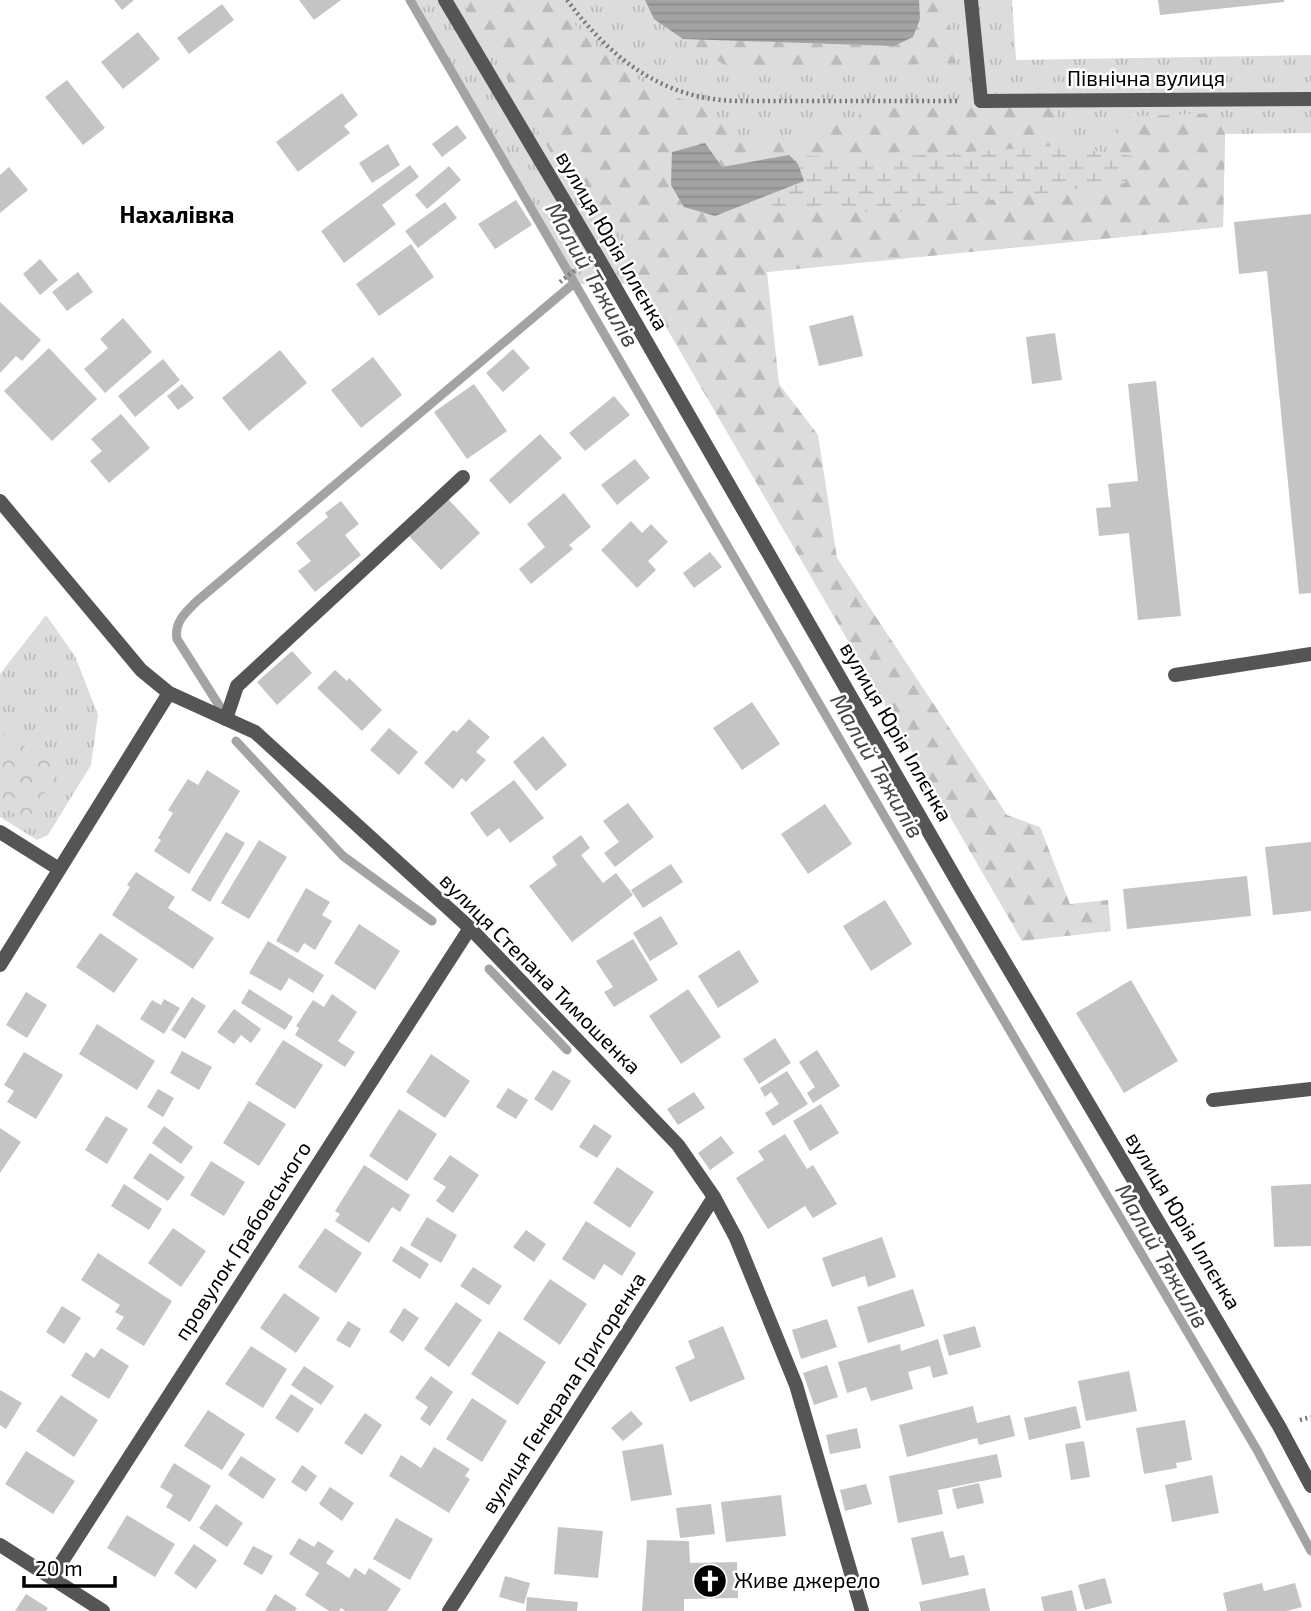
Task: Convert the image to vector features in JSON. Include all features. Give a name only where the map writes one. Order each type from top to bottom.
[{"type":"street","name":"вулиця Юрія Іллєнка","points":[[445,0],[603,265],[941,852],[1279,1426],[1311,1486]]},
{"type":"street","points":[[971,0],[981,101]]},
{"type":"street","name":"Північна вулиця","points":[[981,101],[1311,99]]},
{"type":"street","points":[[226,719],[237,686],[463,477]]},
{"type":"street","name":"вулиця Степана Тимошенка","points":[[0,501],[141,670],[169,693],[255,732],[470,928],[678,1145],[714,1197],[736,1238],[796,1385],[862,1611]]},
{"type":"street","points":[[1175,675],[1311,654]]},
{"type":"street","points":[[0,965],[169,693]]},
{"type":"street","points":[[0,832],[59,869]]},
{"type":"street","name":"провулок Грабовського","points":[[52,1577],[470,928]]},
{"type":"street","points":[[1213,1100],[1311,1089]]},
{"type":"street","name":"вулиця Генерала Григоренка","points":[[449,1611],[714,1197]]},
{"type":"street","points":[[0,1545],[103,1611]]},
{"type":"path","points":[[567,0],[608,48],[665,87],[689,96],[710,101],[981,101]]},
{"type":"green space","points":[[410,0],[1012,0],[1016,60],[1311,55],[1311,133],[1225,134],[1223,227],[641,284],[573,284]]},
{"type":"green space","points":[[461,0],[554,0],[590,41],[633,76],[665,93],[706,107],[733,133],[757,142],[782,143],[794,140],[829,123],[855,128],[861,108],[1053,107],[1060,122],[1059,146],[874,158],[789,155],[722,167],[715,216],[747,204],[889,213],[1133,156],[1109,153],[1125,117],[1214,113],[1225,134],[1223,227],[767,272],[779,384],[818,435],[837,558],[1007,815],[1040,827],[1070,904],[1108,900],[1111,931],[1022,941],[641,284],[625,233],[594,226]]},
{"type":"green space","points":[[919,0],[945,0],[956,63],[731,69],[683,39],[894,46],[920,19]]},
{"type":"green space","points":[[1059,146],[1133,156],[1125,183],[889,213],[747,204],[804,181],[798,164],[789,155],[874,158]]},
{"type":"green space","points":[[46,615],[75,656],[98,715],[91,765],[48,835],[37,840],[0,817],[0,674]]},
{"type":"green space","points":[[0,732],[60,767],[28,822],[0,805]]},
{"type":"shaded area","points":[[645,0],[919,0],[920,19],[913,37],[894,46],[683,39],[654,19]]},
{"type":"shaded area","points":[[705,143],[722,167],[789,155],[798,164],[804,181],[715,216],[684,207],[671,185],[672,152]]},
{"type":"building","points":[[114,0],[134,0],[122,10]]},
{"type":"building","points":[[299,0],[341,0],[314,20]]},
{"type":"building","points":[[1158,0],[1284,0],[1284,2],[1160,15]]},
{"type":"building","points":[[222,4],[234,20],[189,54],[177,38]]},
{"type":"building","points":[[138,32],[160,59],[123,89],[101,62]]},
{"type":"building","points":[[67,80],[105,128],[83,145],[45,97]]},
{"type":"building","points":[[342,93],[358,115],[344,126],[350,133],[298,172],[276,142]]},
{"type":"building","points":[[457,125],[467,138],[442,157],[432,144]]},
{"type":"building","points":[[388,144],[400,165],[372,183],[359,163]]},
{"type":"building","points":[[410,165],[419,177],[382,205],[396,224],[344,263],[321,231]]},
{"type":"building","points":[[449,166],[461,180],[427,209],[415,195]]},
{"type":"building","points":[[9,167],[28,190],[0,213],[0,175]]},
{"type":"building","points":[[516,200],[532,225],[495,249],[478,224]]},
{"type":"building","points":[[445,202],[457,218],[418,248],[405,231]]},
{"type":"building","points":[[1311,214],[1311,593],[1299,594],[1267,271],[1239,274],[1234,222]]},
{"type":"building","points":[[411,244],[434,277],[379,316],[356,284]]},
{"type":"building","points":[[40,259],[58,280],[40,295],[23,274]]},
{"type":"building","points":[[78,272],[93,292],[67,311],[52,292]]},
{"type":"building","points":[[0,302],[41,340],[22,361],[16,356],[0,373]]},
{"type":"building","points":[[853,315],[863,356],[819,366],[809,326]]},
{"type":"building","points":[[123,318],[152,352],[105,393],[84,369],[108,348],[100,339]]},
{"type":"building","points":[[1055,333],[1062,380],[1032,384],[1026,337]]},
{"type":"building","points":[[49,348],[97,399],[52,441],[4,391]]},
{"type":"building","points":[[513,349],[530,368],[503,392],[486,373]]},
{"type":"building","points":[[280,350],[307,383],[249,431],[222,398]]},
{"type":"building","points":[[373,357],[402,395],[361,428],[331,390]]},
{"type":"building","points":[[163,359],[180,380],[135,417],[118,396]]},
{"type":"building","points":[[1156,381],[1181,616],[1138,620],[1129,533],[1099,536],[1096,508],[1111,507],[1108,484],[1138,481],[1128,384]]},
{"type":"building","points":[[182,384],[194,398],[178,410],[167,396]]},
{"type":"building","points":[[474,384],[507,431],[467,459],[434,412]]},
{"type":"building","points":[[614,396],[630,415],[585,451],[569,433]]},
{"type":"building","points":[[121,414],[150,448],[109,483],[90,461],[102,451],[91,439]]},
{"type":"building","points":[[540,434],[562,458],[510,504],[489,480]]},
{"type":"building","points":[[635,459],[650,478],[617,505],[601,485]]},
{"type":"building","points":[[564,493],[591,527],[569,545],[573,549],[531,584],[519,569],[545,547],[527,524]]},
{"type":"building","points":[[448,499],[480,533],[441,570],[409,536]]},
{"type":"building","points":[[341,501],[359,524],[345,535],[361,555],[315,592],[298,571],[311,561],[296,543],[328,517],[325,513]]},
{"type":"building","points":[[631,521],[642,533],[651,524],[668,542],[648,561],[656,570],[637,588],[601,550]]},
{"type":"building","points":[[710,552],[722,567],[694,588],[683,573]]},
{"type":"building","points":[[292,651],[312,673],[277,705],[257,682]]},
{"type":"building","points":[[335,670],[347,681],[349,678],[382,710],[362,731],[317,688]]},
{"type":"building","points":[[752,702],[780,744],[742,770],[713,728]]},
{"type":"building","points":[[469,719],[490,737],[476,752],[486,760],[466,782],[462,778],[453,789],[424,763],[453,730],[457,732]]},
{"type":"building","points":[[389,728],[418,752],[399,775],[370,750]]},
{"type":"building","points":[[543,736],[567,765],[536,791],[513,762]]},
{"type":"building","points":[[207,770],[240,791],[189,874],[154,851],[161,840],[158,838],[173,813],[168,810],[188,779],[198,785]]},
{"type":"building","points":[[514,780],[544,818],[510,843],[499,828],[487,837],[470,813]]},
{"type":"building","points":[[628,803],[654,837],[615,867],[604,853],[619,842],[603,821]]},
{"type":"building","points":[[825,804],[852,844],[808,874],[781,834]]},
{"type":"building","points":[[226,832],[245,843],[210,902],[191,890]]},
{"type":"building","points":[[581,835],[590,848],[581,855],[603,883],[616,873],[633,895],[572,942],[529,886],[557,865],[552,857]]},
{"type":"building","points":[[259,840],[287,857],[249,919],[221,903]]},
{"type":"building","points":[[1311,842],[1311,911],[1273,915],[1265,847]]},
{"type":"building","points":[[671,864],[683,882],[643,908],[631,890]]},
{"type":"building","points":[[136,872],[175,897],[168,908],[214,938],[193,969],[112,915]]},
{"type":"building","points":[[1247,876],[1251,916],[1127,929],[1123,889]]},
{"type":"building","points":[[306,888],[330,902],[322,915],[332,921],[315,950],[304,943],[298,953],[276,941]]},
{"type":"building","points":[[885,900],[912,944],[871,971],[843,926]]},
{"type":"building","points":[[661,916],[678,944],[650,961],[633,933]]},
{"type":"building","points":[[359,924],[400,951],[375,990],[334,963]]},
{"type":"building","points":[[100,933],[138,959],[114,993],[76,967]]},
{"type":"building","points":[[633,939],[658,980],[614,1007],[604,992],[613,987],[596,961]]},
{"type":"building","points":[[268,941],[324,975],[313,993],[289,978],[281,991],[249,973]]},
{"type":"building","points":[[739,950],[759,982],[718,1008],[698,976]]},
{"type":"building","points":[[1131,980],[1178,1061],[1124,1093],[1076,1013]]},
{"type":"building","points":[[249,989],[293,1017],[285,1030],[241,1003]]},
{"type":"building","points":[[688,989],[721,1037],[681,1064],[649,1016]]},
{"type":"building","points":[[26,992],[47,1005],[27,1038],[6,1025]]},
{"type":"building","points":[[332,994],[357,1012],[338,1041],[355,1052],[345,1067],[295,1035],[299,1028],[296,1026],[313,1000],[324,1007]]},
{"type":"building","points":[[192,997],[206,1006],[185,1039],[171,1030]]},
{"type":"building","points":[[164,999],[180,1008],[164,1034],[140,1019],[152,1000],[161,1005]]},
{"type":"building","points":[[234,1009],[261,1029],[251,1043],[241,1035],[234,1044],[217,1032]]},
{"type":"building","points":[[97,1024],[155,1061],[137,1090],[79,1054]]},
{"type":"building","points":[[775,1038],[791,1063],[759,1084],[743,1059]]},
{"type":"building","points":[[283,1040],[323,1065],[295,1109],[255,1084]]},
{"type":"building","points":[[817,1050],[840,1086],[813,1103],[807,1093],[815,1087],[799,1062]]},
{"type":"building","points":[[182,1051],[212,1067],[199,1090],[170,1073]]},
{"type":"building","points":[[24,1052],[63,1075],[36,1119],[7,1102],[14,1091],[4,1085]]},
{"type":"building","points":[[431,1054],[470,1081],[445,1118],[406,1092]]},
{"type":"building","points":[[553,1070],[571,1081],[552,1111],[534,1099]]},
{"type":"building","points":[[787,1071],[808,1104],[773,1126],[765,1113],[779,1104],[771,1092],[765,1097],[760,1088]]},
{"type":"building","points":[[508,1088],[528,1100],[516,1119],[496,1107]]},
{"type":"building","points":[[158,1089],[174,1098],[163,1117],[147,1107]]},
{"type":"building","points":[[694,1092],[705,1108],[678,1125],[667,1109]]},
{"type":"building","points":[[249,1101],[286,1124],[259,1166],[223,1143]]},
{"type":"building","points":[[821,1104],[839,1133],[810,1151],[793,1121]]},
{"type":"building","points":[[399,1109],[437,1134],[407,1181],[369,1156]]},
{"type":"building","points":[[106,1116],[128,1129],[107,1164],[85,1150]]},
{"type":"building","points":[[594,1124],[612,1136],[597,1158],[579,1147]]},
{"type":"building","points":[[164,1126],[193,1147],[181,1164],[152,1143]]},
{"type":"building","points":[[0,1128],[21,1142],[0,1173]]},
{"type":"building","points":[[785,1134],[807,1169],[813,1165],[837,1204],[813,1218],[805,1206],[768,1229],[736,1178],[764,1160],[758,1151]]},
{"type":"building","points":[[721,1136],[734,1153],[710,1170],[698,1153]]},
{"type":"building","points":[[150,1153],[185,1177],[168,1201],[133,1178]]},
{"type":"building","points":[[450,1155],[479,1175],[453,1213],[436,1201],[446,1187],[433,1179]]},
{"type":"building","points":[[211,1161],[245,1182],[224,1216],[190,1195]]},
{"type":"building","points":[[364,1165],[410,1195],[400,1212],[392,1207],[369,1243],[335,1221],[340,1214],[335,1211]]},
{"type":"building","points":[[617,1167],[654,1192],[630,1228],[593,1203]]},
{"type":"building","points":[[124,1184],[162,1209],[149,1230],[111,1206]]},
{"type":"building","points":[[1311,1184],[1311,1246],[1274,1247],[1271,1186]]},
{"type":"building","points":[[427,1217],[457,1235],[441,1263],[410,1245]]},
{"type":"building","points":[[586,1221],[636,1253],[622,1276],[604,1264],[594,1280],[562,1259]]},
{"type":"building","points":[[173,1228],[206,1251],[181,1287],[148,1263]]},
{"type":"building","points":[[325,1228],[362,1253],[336,1293],[298,1267]]},
{"type":"building","points":[[526,1230],[546,1244],[534,1262],[513,1247]]},
{"type":"building","points":[[882,1237],[896,1277],[868,1287],[865,1276],[832,1287],[822,1258]]},
{"type":"building","points":[[401,1246],[429,1264],[420,1279],[392,1261]]},
{"type":"building","points":[[98,1253],[172,1301],[144,1346],[116,1329],[124,1317],[115,1312],[120,1305],[81,1280]]},
{"type":"building","points":[[473,1267],[502,1286],[489,1305],[460,1286]]},
{"type":"building","points":[[550,1279],[587,1304],[560,1345],[523,1319]]},
{"type":"building","points":[[913,1289],[925,1326],[868,1343],[857,1307]]},
{"type":"building","points":[[284,1293],[320,1318],[296,1353],[260,1328]]},
{"type":"building","points":[[456,1302],[482,1320],[449,1367],[424,1349]]},
{"type":"building","points":[[62,1306],[81,1318],[64,1344],[46,1332]]},
{"type":"building","points":[[404,1308],[419,1318],[403,1342],[389,1332]]},
{"type":"building","points":[[827,1319],[837,1347],[801,1359],[792,1330]]},
{"type":"building","points":[[348,1321],[361,1329],[350,1348],[336,1340]]},
{"type":"building","points":[[723,1326],[745,1379],[690,1402],[675,1367],[695,1358],[688,1341]]},
{"type":"building","points":[[975,1326],[981,1347],[949,1356],[943,1335]]},
{"type":"building","points":[[499,1331],[546,1362],[518,1405],[471,1374]]},
{"type":"building","points":[[938,1339],[948,1374],[933,1378],[930,1366],[908,1372],[913,1389],[871,1401],[866,1387],[847,1393],[838,1362],[900,1344],[901,1351]]},
{"type":"building","points":[[251,1346],[287,1369],[263,1408],[225,1384]]},
{"type":"building","points":[[101,1348],[129,1366],[109,1399],[71,1376],[86,1352],[94,1358]]},
{"type":"building","points":[[827,1365],[838,1397],[814,1405],[803,1373]]},
{"type":"building","points":[[304,1366],[334,1386],[321,1405],[291,1385]]},
{"type":"building","points":[[1129,1371],[1137,1411],[1086,1421],[1078,1381]]},
{"type":"building","points":[[431,1376],[453,1392],[430,1426],[420,1419],[428,1407],[415,1398]]},
{"type":"building","points":[[0,1390],[22,1403],[6,1429],[0,1425]]},
{"type":"building","points":[[291,1394],[314,1409],[298,1433],[275,1418]]},
{"type":"building","points":[[61,1395],[98,1420],[74,1457],[36,1431]]},
{"type":"building","points":[[472,1398],[507,1421],[482,1462],[446,1439]]},
{"type":"building","points":[[973,1406],[977,1423],[1010,1415],[1015,1436],[979,1445],[977,1438],[907,1457],[899,1425]]},
{"type":"building","points":[[1076,1406],[1081,1428],[1029,1440],[1024,1418]]},
{"type":"building","points":[[208,1410],[245,1434],[222,1470],[184,1446]]},
{"type":"building","points":[[631,1411],[643,1424],[623,1441],[611,1428]]},
{"type":"building","points":[[365,1413],[382,1425],[362,1455],[344,1443]]},
{"type":"building","points":[[1185,1420],[1192,1460],[1176,1463],[1177,1468],[1144,1474],[1136,1428]]},
{"type":"building","points":[[857,1428],[861,1448],[830,1454],[826,1435]]},
{"type":"building","points":[[1084,1441],[1090,1477],[1071,1480],[1065,1444]]},
{"type":"building","points":[[663,1444],[672,1495],[631,1501],[622,1451]]},
{"type":"building","points":[[434,1447],[470,1469],[465,1476],[470,1479],[449,1513],[389,1476],[401,1455],[421,1468]]},
{"type":"building","points":[[26,1451],[75,1481],[53,1514],[5,1484]]},
{"type":"building","points":[[997,1454],[1002,1477],[938,1490],[943,1514],[898,1523],[889,1476]]},
{"type":"building","points":[[241,1456],[276,1479],[263,1499],[228,1475]]},
{"type":"building","points":[[174,1463],[211,1486],[190,1522],[166,1507],[173,1495],[160,1487]]},
{"type":"building","points":[[302,1465],[317,1476],[306,1492],[291,1482]]},
{"type":"building","points":[[1212,1475],[1219,1513],[1172,1522],[1165,1485]]},
{"type":"building","points":[[979,1483],[984,1503],[957,1509],[952,1489]]},
{"type":"building","points":[[866,1484],[872,1504],[845,1511],[840,1490]]},
{"type":"building","points":[[330,1487],[354,1503],[342,1521],[319,1504]]},
{"type":"building","points":[[781,1495],[786,1536],[726,1542],[721,1502]]},
{"type":"building","points":[[216,1504],[243,1523],[227,1547],[199,1528]]},
{"type":"building","points":[[711,1504],[715,1534],[680,1538],[676,1508]]},
{"type":"building","points":[[127,1515],[175,1544],[155,1577],[107,1548]]},
{"type":"building","points":[[396,1518],[433,1539],[410,1580],[373,1559]]},
{"type":"building","points":[[558,1527],[603,1531],[598,1578],[554,1574]]},
{"type":"building","points":[[943,1531],[950,1558],[964,1555],[969,1575],[922,1585],[911,1538]]},
{"type":"building","points":[[299,1538],[314,1547],[318,1541],[334,1551],[326,1563],[349,1578],[355,1568],[365,1575],[369,1568],[401,1589],[387,1611],[345,1611],[341,1608],[339,1611],[329,1611],[305,1595],[319,1573],[289,1554]]},
{"type":"building","points":[[647,1540],[689,1541],[690,1563],[737,1562],[738,1598],[684,1599],[684,1611],[642,1611]]},
{"type":"building","points":[[194,1544],[217,1560],[196,1589],[174,1573]]},
{"type":"building","points":[[253,1546],[273,1556],[262,1575],[243,1564]]},
{"type":"building","points":[[505,1576],[530,1583],[524,1604],[499,1597]]},
{"type":"building","points":[[1105,1578],[1112,1603],[1085,1610],[1078,1585]]},
{"type":"building","points":[[1262,1583],[1264,1591],[1295,1583],[1302,1607],[1287,1611],[1227,1611],[1223,1593]]},
{"type":"building","points":[[985,1588],[990,1611],[921,1611],[919,1602]]},
{"type":"building","points":[[1072,1590],[1077,1611],[1044,1611],[1041,1597]]},
{"type":"building","points":[[26,1594],[48,1608],[46,1611],[15,1611]]},
{"type":"building","points":[[275,1594],[297,1608],[295,1611],[265,1611]]},
{"type":"building","points":[[527,1597],[578,1602],[577,1611],[526,1611]]},
{"type":"waterway","name":"Малий Тяжилів","points":[[410,0],[936,905],[1257,1450],[1311,1551]]},
{"type":"waterway","points":[[220,707],[177,639],[177,627],[185,613],[573,284]]},
{"type":"waterway","points":[[236,741],[343,856],[432,921]]},
{"type":"waterway","points":[[489,969],[567,1050]]},
{"type":"place","name":"Живе джерело","points":[[710,1581]]},
{"type":"district","name":"Нахалівка","points":[[177,215]]}]
